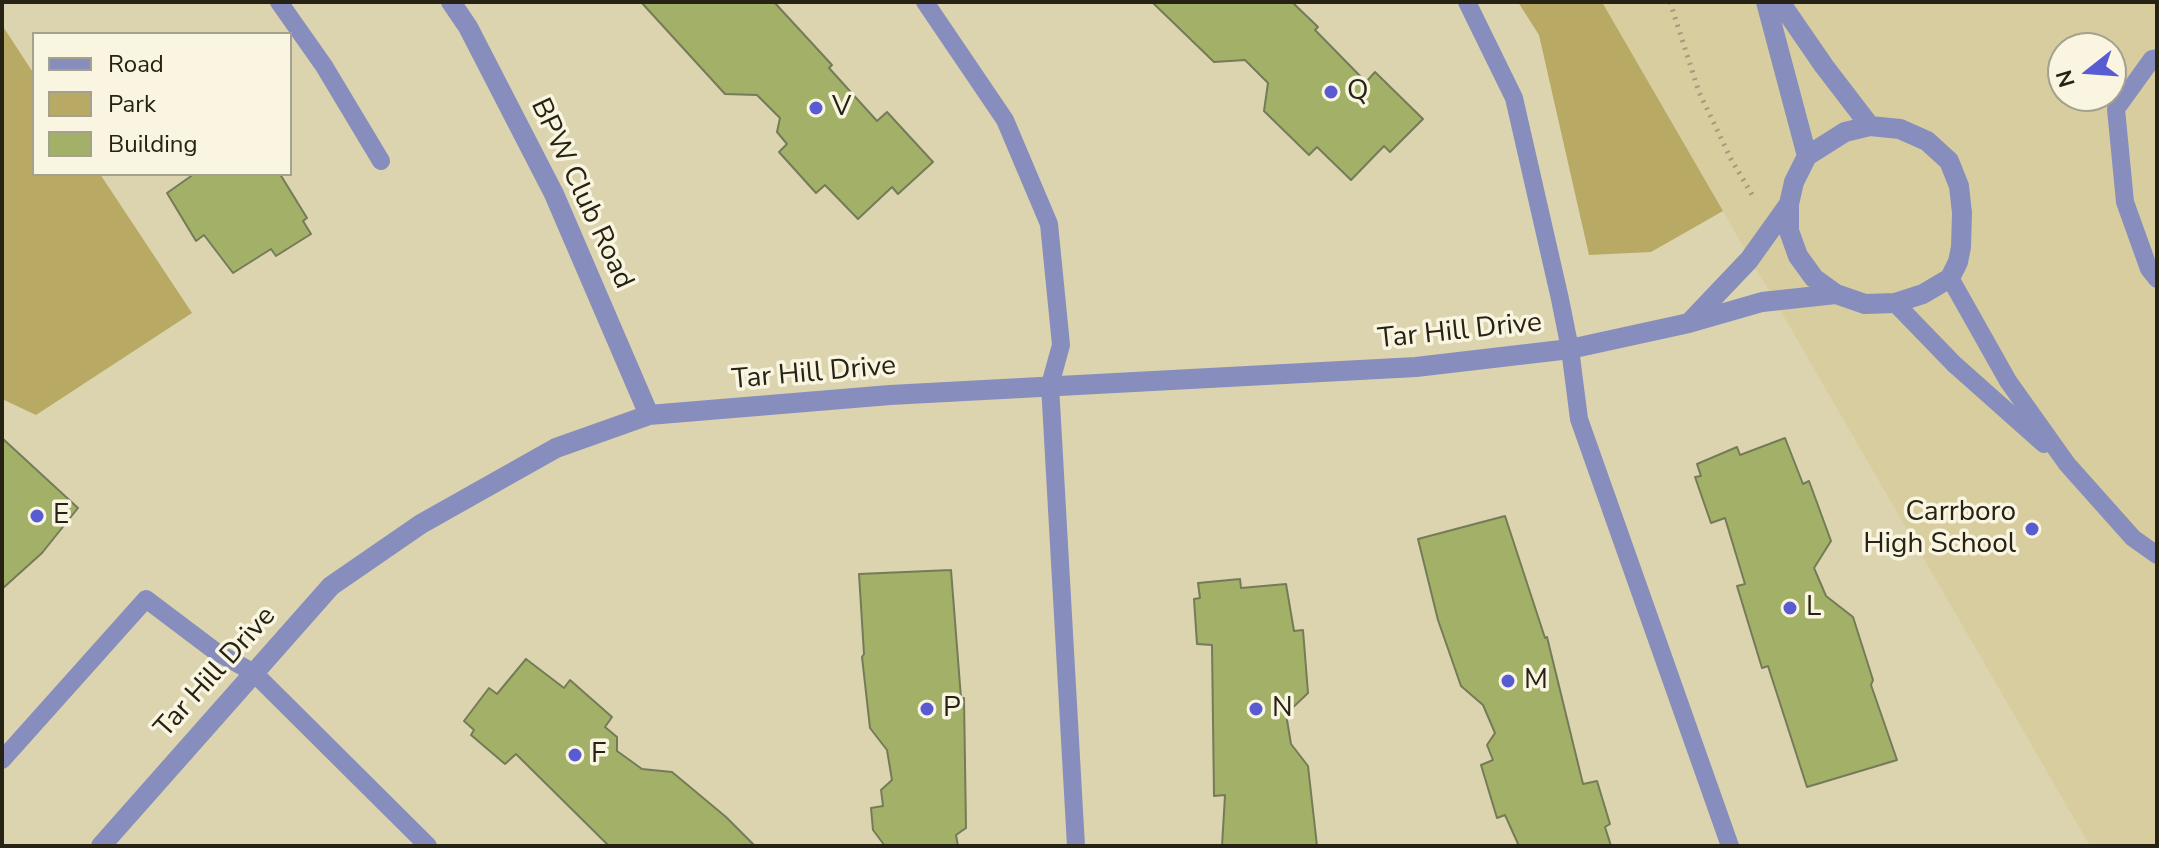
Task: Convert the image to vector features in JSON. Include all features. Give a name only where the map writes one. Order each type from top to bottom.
[{"type":"street","name":"BPW Club Road","points":[[451,2],[468,27],[554,194],[649,415]]},
{"type":"street","points":[[1766,2],[1807,156]]},
{"type":"street","points":[[1780,2],[1870,126]]},
{"type":"street","points":[[1870,126],[1900,129],[1927,141],[1949,161],[1959,186],[1961,247],[1950,278],[1923,294],[1895,303],[1865,304],[1836,294],[1814,278],[1798,256],[1789,231],[1789,204],[1794,182],[1807,156],[1845,132],[1870,126]]},
{"type":"street","points":[[1689,323],[1749,260],[1789,204]]},
{"type":"street","name":"Tar Hill Drive","points":[[101,846],[331,586],[421,524],[556,448],[649,415],[890,395],[1416,367],[1570,349],[1689,323],[1762,302],[1836,294]]},
{"type":"lane","points":[[279,2],[324,66],[381,161]]},
{"type":"lane","points":[[925,2],[1005,120],[1049,224],[1061,345],[1050,385],[1076,846]]},
{"type":"lane","points":[[1467,2],[1514,98],[1570,349],[1579,419],[1730,846]]},
{"type":"lane","points":[[2157,58],[2152,59],[2116,109],[2125,202],[2149,269],[2157,279]]},
{"type":"lane","points":[[1950,278],[2008,381],[2067,464],[2133,538],[2157,555]]},
{"type":"lane","points":[[1895,303],[1954,364],[2067,464]]},
{"type":"lane","points":[[2,760],[146,599],[215,651],[254,673],[428,846]]},
{"type":"path","points":[[1670,2],[1699,92],[1731,159],[1759,205]]},
{"type":"shaded area","name":"Carrboro High School","points":[[1602,2],[2157,2],[2157,846],[2090,846]]},
{"type":"green space","points":[[1518,2],[1602,2],[1723,211],[1651,252],[1589,255],[1539,35]]},
{"type":"green space","points":[[2,25],[32,71],[32,176],[101,176],[192,313],[36,415],[2,399]]},
{"type":"building","name":"V","points":[[641,2],[774,2],[832,65],[829,68],[877,121],[887,112],[933,162],[898,194],[892,187],[858,219],[825,185],[816,193],[779,152],[787,144],[777,132],[780,118],[757,95],[725,94]]},
{"type":"building","name":"Q","points":[[1152,2],[1292,2],[1366,82],[1375,72],[1423,119],[1390,152],[1384,146],[1351,180],[1317,147],[1309,155],[1264,111],[1268,83],[1245,60],[1214,62]]},
{"type":"building","points":[[191,176],[281,176],[307,218],[303,221],[311,234],[276,256],[271,249],[233,273],[204,235],[196,241],[167,193]]},
{"type":"building","name":"E","points":[[2,438],[78,508],[42,553],[2,589]]},
{"type":"building","name":"L","points":[[1785,438],[1803,484],[1809,481],[1831,541],[1814,568],[1826,596],[1853,617],[1873,680],[1871,685],[1897,760],[1807,787],[1768,666],[1762,668],[1737,586],[1745,584],[1725,518],[1711,523],[1695,477],[1701,476],[1697,464],[1737,447],[1740,455]]},
{"type":"building","name":"M","points":[[1505,516],[1547,637],[1583,784],[1597,781],[1610,824],[1605,827],[1611,846],[1519,846],[1505,815],[1497,818],[1481,765],[1493,760],[1487,745],[1495,733],[1483,705],[1461,686],[1438,620],[1418,539]]},
{"type":"building","name":"P","points":[[951,570],[961,698],[964,698],[966,828],[956,835],[958,846],[885,846],[873,830],[871,808],[883,806],[881,790],[892,780],[887,750],[870,728],[862,657],[859,574]]},
{"type":"building","name":"N","points":[[1240,579],[1241,588],[1286,584],[1294,631],[1303,630],[1308,693],[1286,714],[1291,744],[1308,766],[1317,846],[1222,846],[1225,795],[1214,796],[1212,645],[1197,644],[1194,599],[1200,598],[1198,583]]},
{"type":"building","name":"F","points":[[526,659],[564,688],[570,680],[612,717],[605,727],[617,737],[617,751],[642,769],[672,772],[755,846],[609,846],[516,754],[505,764],[471,735],[474,730],[464,721],[489,688],[497,694]]},
{"type":"place","name":"Q","points":[[1331,92]]},
{"type":"place","name":"V","points":[[816,108]]},
{"type":"place","name":"E","points":[[37,516]]},
{"type":"place","name":"Carrboro High School","points":[[2032,529]]},
{"type":"place","name":"L","points":[[1790,608]]},
{"type":"place","name":"M","points":[[1508,681]]},
{"type":"place","name":"P","points":[[927,709]]},
{"type":"place","name":"N","points":[[1256,709]]},
{"type":"place","name":"F","points":[[575,755]]}]
